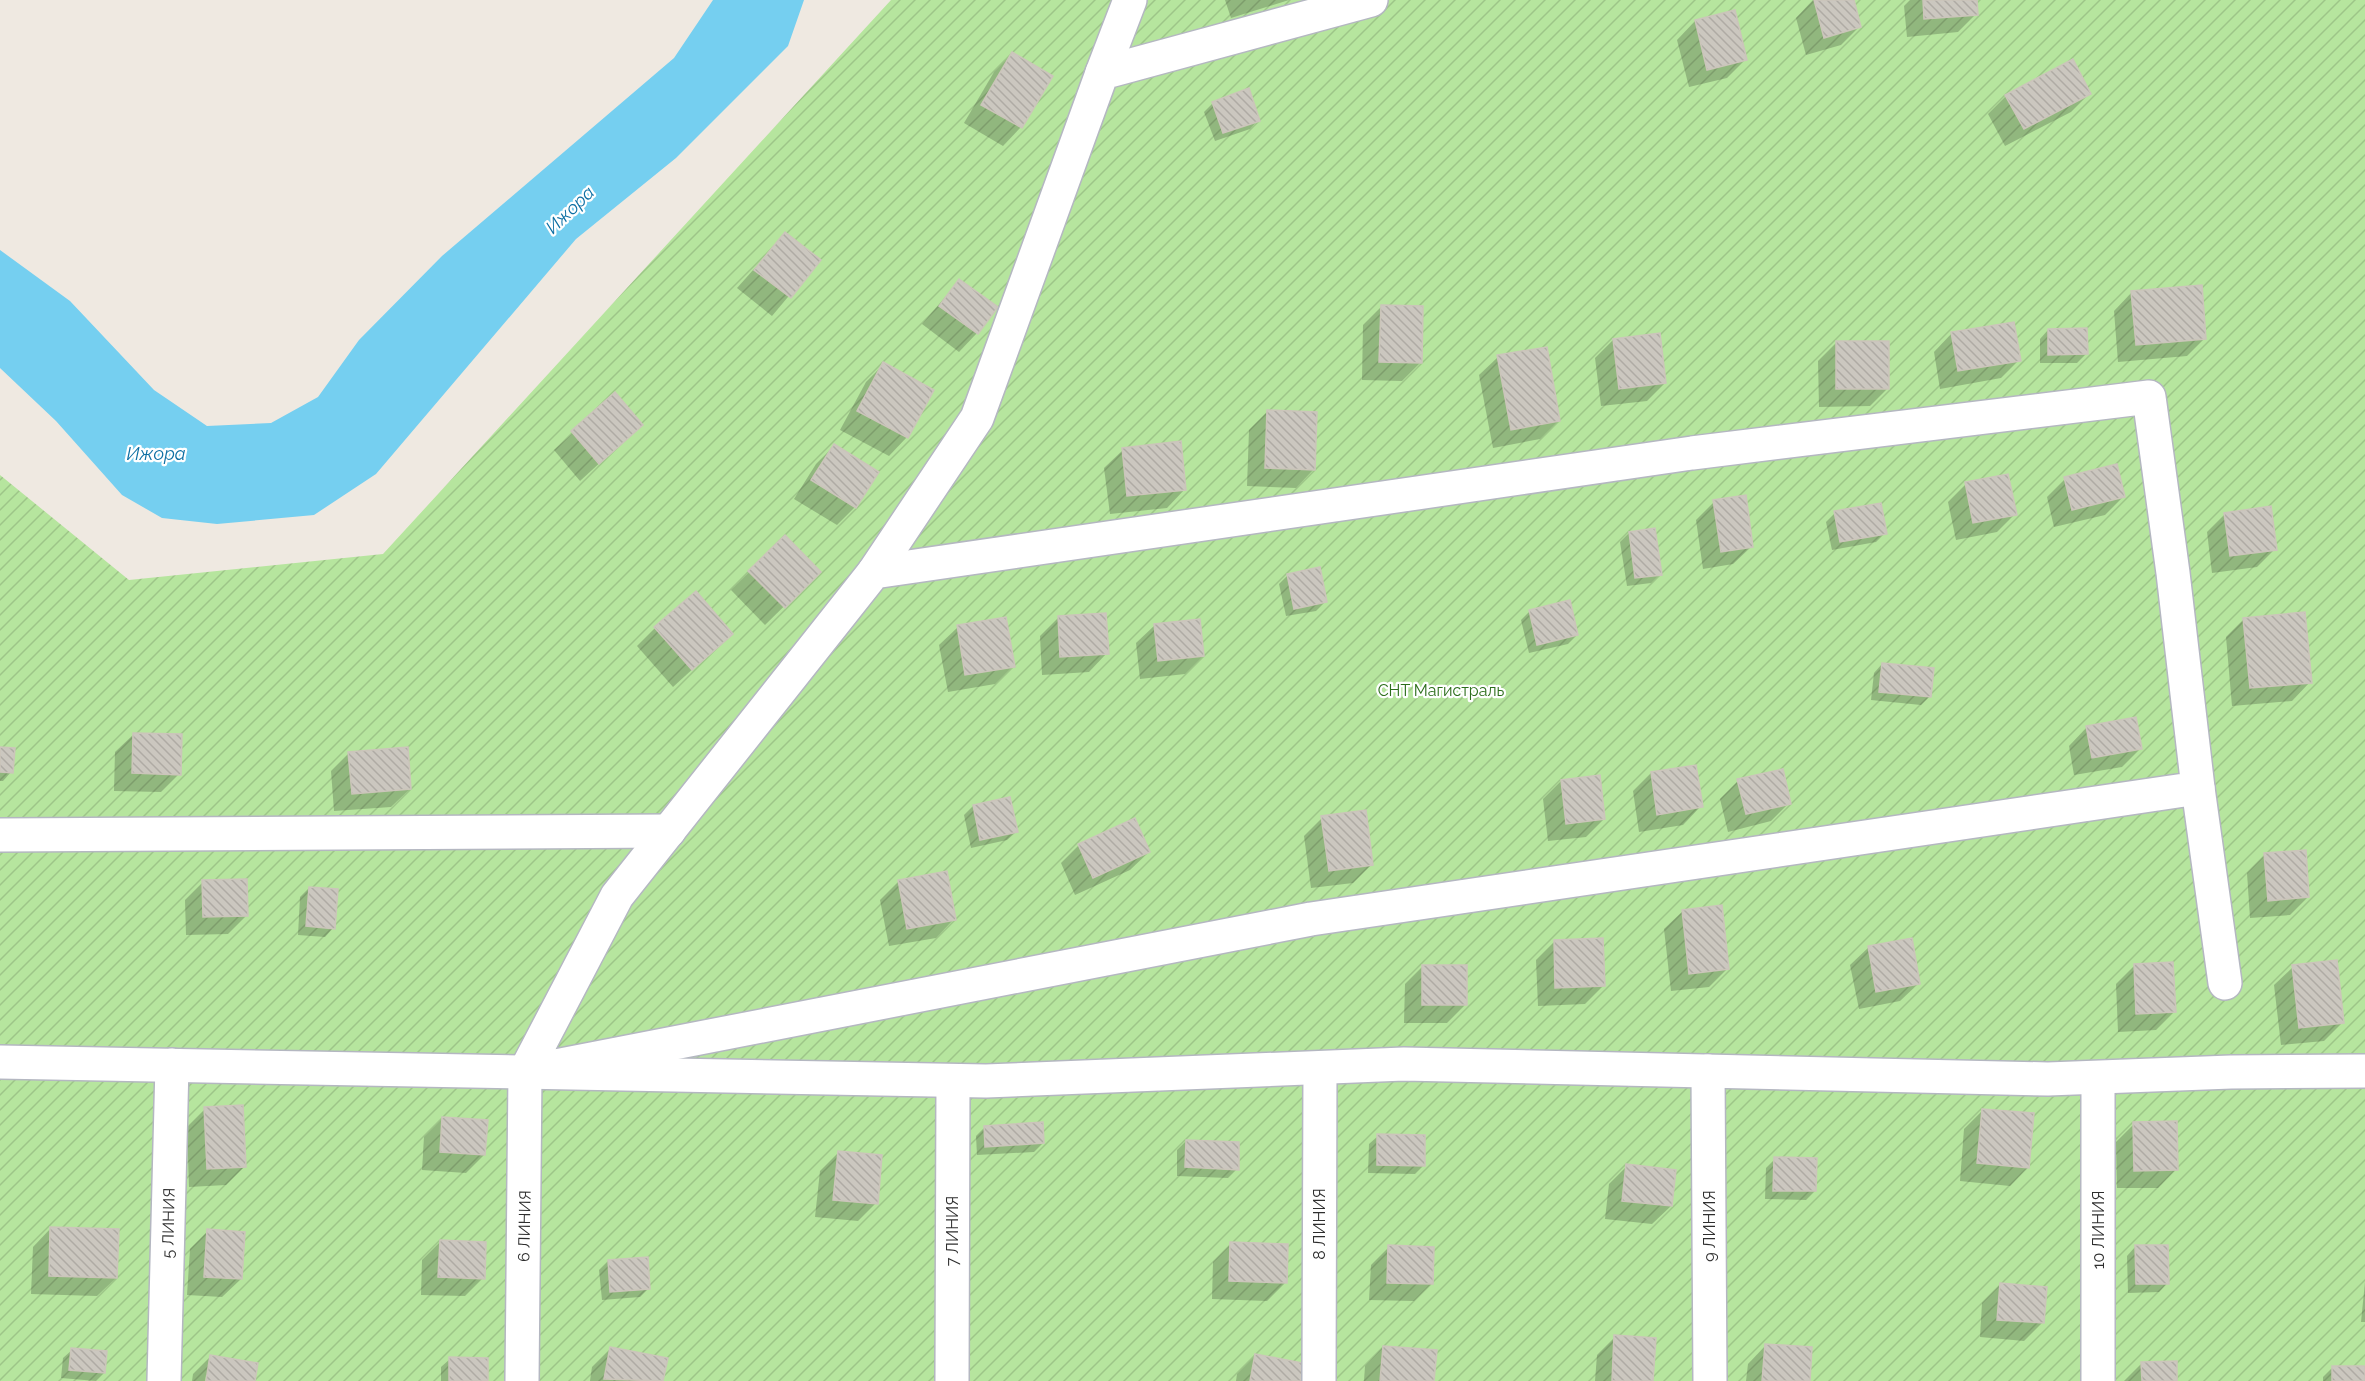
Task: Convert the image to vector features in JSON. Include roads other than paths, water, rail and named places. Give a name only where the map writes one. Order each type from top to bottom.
[{"type":"lane","points":[[525,1072],[617,896],[874,573],[977,418],[1130,0]]},
{"type":"lane","points":[[1102,74],[1371,0]]},
{"type":"lane","points":[[874,573],[1692,453],[2149,397],[2225,984]]},
{"type":"lane","points":[[525,1072],[1311,919],[2198,788]]},
{"type":"lane","points":[[0,835],[669,831]]},
{"type":"lane","points":[[0,1062],[952,1081],[1404,1064],[2098,1078],[2231,1072],[2365,1071]]},
{"type":"lane","name":"5 ЛИНИЯ","points":[[164,1381],[172,1065]]},
{"type":"lane","name":"8 ЛИНИЯ","points":[[1319,1381],[1320,1068]]},
{"type":"lane","name":"9 ЛИНИЯ","points":[[1708,1071],[1710,1381]]},
{"type":"lane","name":"6 ЛИНИЯ","points":[[522,1381],[525,1072]]},
{"type":"lane","name":"10 ЛИНИЯ","points":[[2098,1078],[2098,1381]]},
{"type":"lane","name":"7 ЛИНИЯ","points":[[952,1081],[952,1381]]},
{"type":"water","name":"Ижора","points":[[713,0],[804,0],[788,46],[676,158],[576,239],[376,474],[314,515],[217,524],[162,518],[122,495],[56,421],[0,368],[0,250],[70,301],[154,390],[207,426],[271,423],[318,397],[359,340],[442,256],[674,58]]},
{"type":"park label","name":"СНТ Магистраль","points":[[1441,690]]}]
